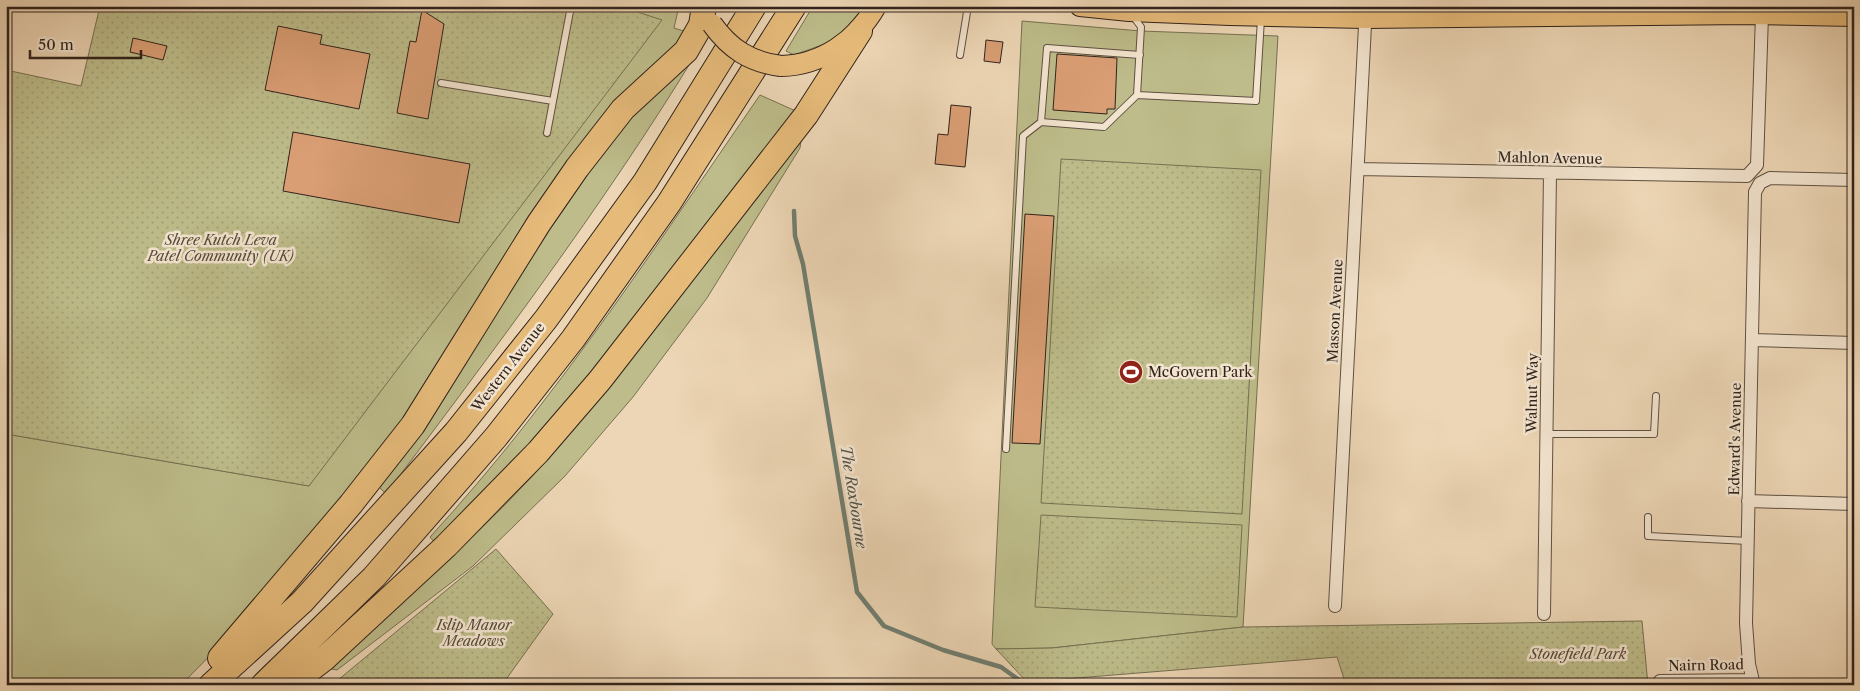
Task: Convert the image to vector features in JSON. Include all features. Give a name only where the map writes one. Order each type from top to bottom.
[{"type":"highway","name":"Western Avenue","points":[[211,685],[302,602],[376,523],[462,425],[546,319],[645,182],[754,6]]},
{"type":"highway","points":[[263,685],[374,577],[496,438],[572,339],[669,203],[794,6]]},
{"type":"highway","points":[[194,685],[232,646],[339,519],[413,425],[539,223],[571,176],[623,109],[686,51],[707,12]]},
{"type":"highway","points":[[290,685],[324,659],[446,546],[538,452],[600,380],[806,115],[868,19]]},
{"type":"main road","points":[[707,12],[735,50],[765,64],[780,66],[793,65],[819,58],[836,50],[868,19],[886,6]]},
{"type":"main road","points":[[1080,6],[1129,11],[1845,13]]},
{"type":"street","name":"Masson Avenue","points":[[1335,606],[1365,12]]},
{"type":"street","name":"Edward's Avenue","points":[[1753,12],[1757,165],[1752,182],[1752,340],[1746,623],[1749,664],[1754,682]]},
{"type":"street","name":"Mahlon Avenue","points":[[1358,169],[1550,173],[1752,182],[1770,178],[1854,180]]},
{"type":"street","name":"Walnut Way","points":[[1544,614],[1550,173]]},
{"type":"street","points":[[1752,340],[1854,343]]},
{"type":"street","points":[[1748,501],[1854,504]]},
{"type":"street","name":"Nairn Road","points":[[1660,681],[1754,682]]},
{"type":"lane","points":[[547,133],[571,6]]},
{"type":"lane","points":[[960,55],[968,6]]},
{"type":"lane","points":[[1006,449],[1023,136],[1041,122],[1104,127],[1137,95],[1141,27],[1129,11]]},
{"type":"lane","points":[[1137,95],[1256,101],[1261,11]]},
{"type":"lane","points":[[1041,122],[1047,48],[1140,55]]},
{"type":"lane","points":[[440,83],[553,101]]},
{"type":"lane","points":[[1547,434],[1654,434],[1656,396]]},
{"type":"lane","points":[[1648,517],[1648,536],[1748,541]]},
{"type":"green space","name":"Shree Kutch Leva Patel Community (UK)","points":[[100,6],[619,6],[662,20],[309,486],[6,434],[6,70],[81,86]]},
{"type":"green space","points":[[591,6],[679,6],[674,28],[687,32],[371,462],[244,621],[181,685],[6,685],[6,434],[309,486]]},
{"type":"green space","points":[[813,6],[866,6],[853,29],[830,42],[794,55],[786,51]]},
{"type":"green space","name":"McGovern Park","points":[[1022,21],[1141,31],[1278,36],[1243,627],[1052,648],[996,649],[992,644]]},
{"type":"green space","points":[[694,57],[584,224],[506,333],[386,494],[378,486],[560,208],[609,144],[654,91]]},
{"type":"green space","points":[[760,95],[798,112],[606,362],[526,452],[436,544],[430,537],[520,432],[562,377],[642,266]]},
{"type":"green space","points":[[802,132],[800,148],[707,298],[633,397],[565,476],[473,566],[337,670],[327,668],[474,535],[557,449],[652,332]]},
{"type":"green space","points":[[1061,159],[1261,170],[1242,514],[1041,503]]},
{"type":"green space","points":[[1041,515],[1242,525],[1237,617],[1035,607]]},
{"type":"green space","name":"Islip Manor Meadows","points":[[496,549],[553,614],[502,685],[332,685]]},
{"type":"green space","name":"Stonefield Park","points":[[1642,621],[1648,685],[1346,685],[1337,657],[1027,682],[996,649],[1052,648],[1243,627]]},
{"type":"building","points":[[422,10],[444,24],[428,119],[397,113],[410,41],[416,42]]},
{"type":"building","points":[[278,26],[322,35],[320,44],[370,54],[359,109],[265,90]]},
{"type":"building","points":[[133,38],[167,46],[163,60],[130,52]]},
{"type":"building","points":[[986,40],[1003,42],[1000,63],[984,61]]},
{"type":"building","points":[[1057,54],[1117,58],[1115,109],[1107,109],[1107,114],[1053,110]]},
{"type":"building","points":[[951,105],[971,107],[965,167],[935,164],[938,134],[948,135]]},
{"type":"building","points":[[293,132],[470,164],[459,223],[283,191]]},
{"type":"building","points":[[1025,214],[1054,216],[1040,444],[1012,443]]},
{"type":"waterway","name":"The Roxbourne","points":[[794,211],[795,236],[803,264],[857,592],[884,626],[943,650],[1001,667],[1026,685]]},
{"type":"place","name":"McGovern Park","points":[[1131,372]]}]
